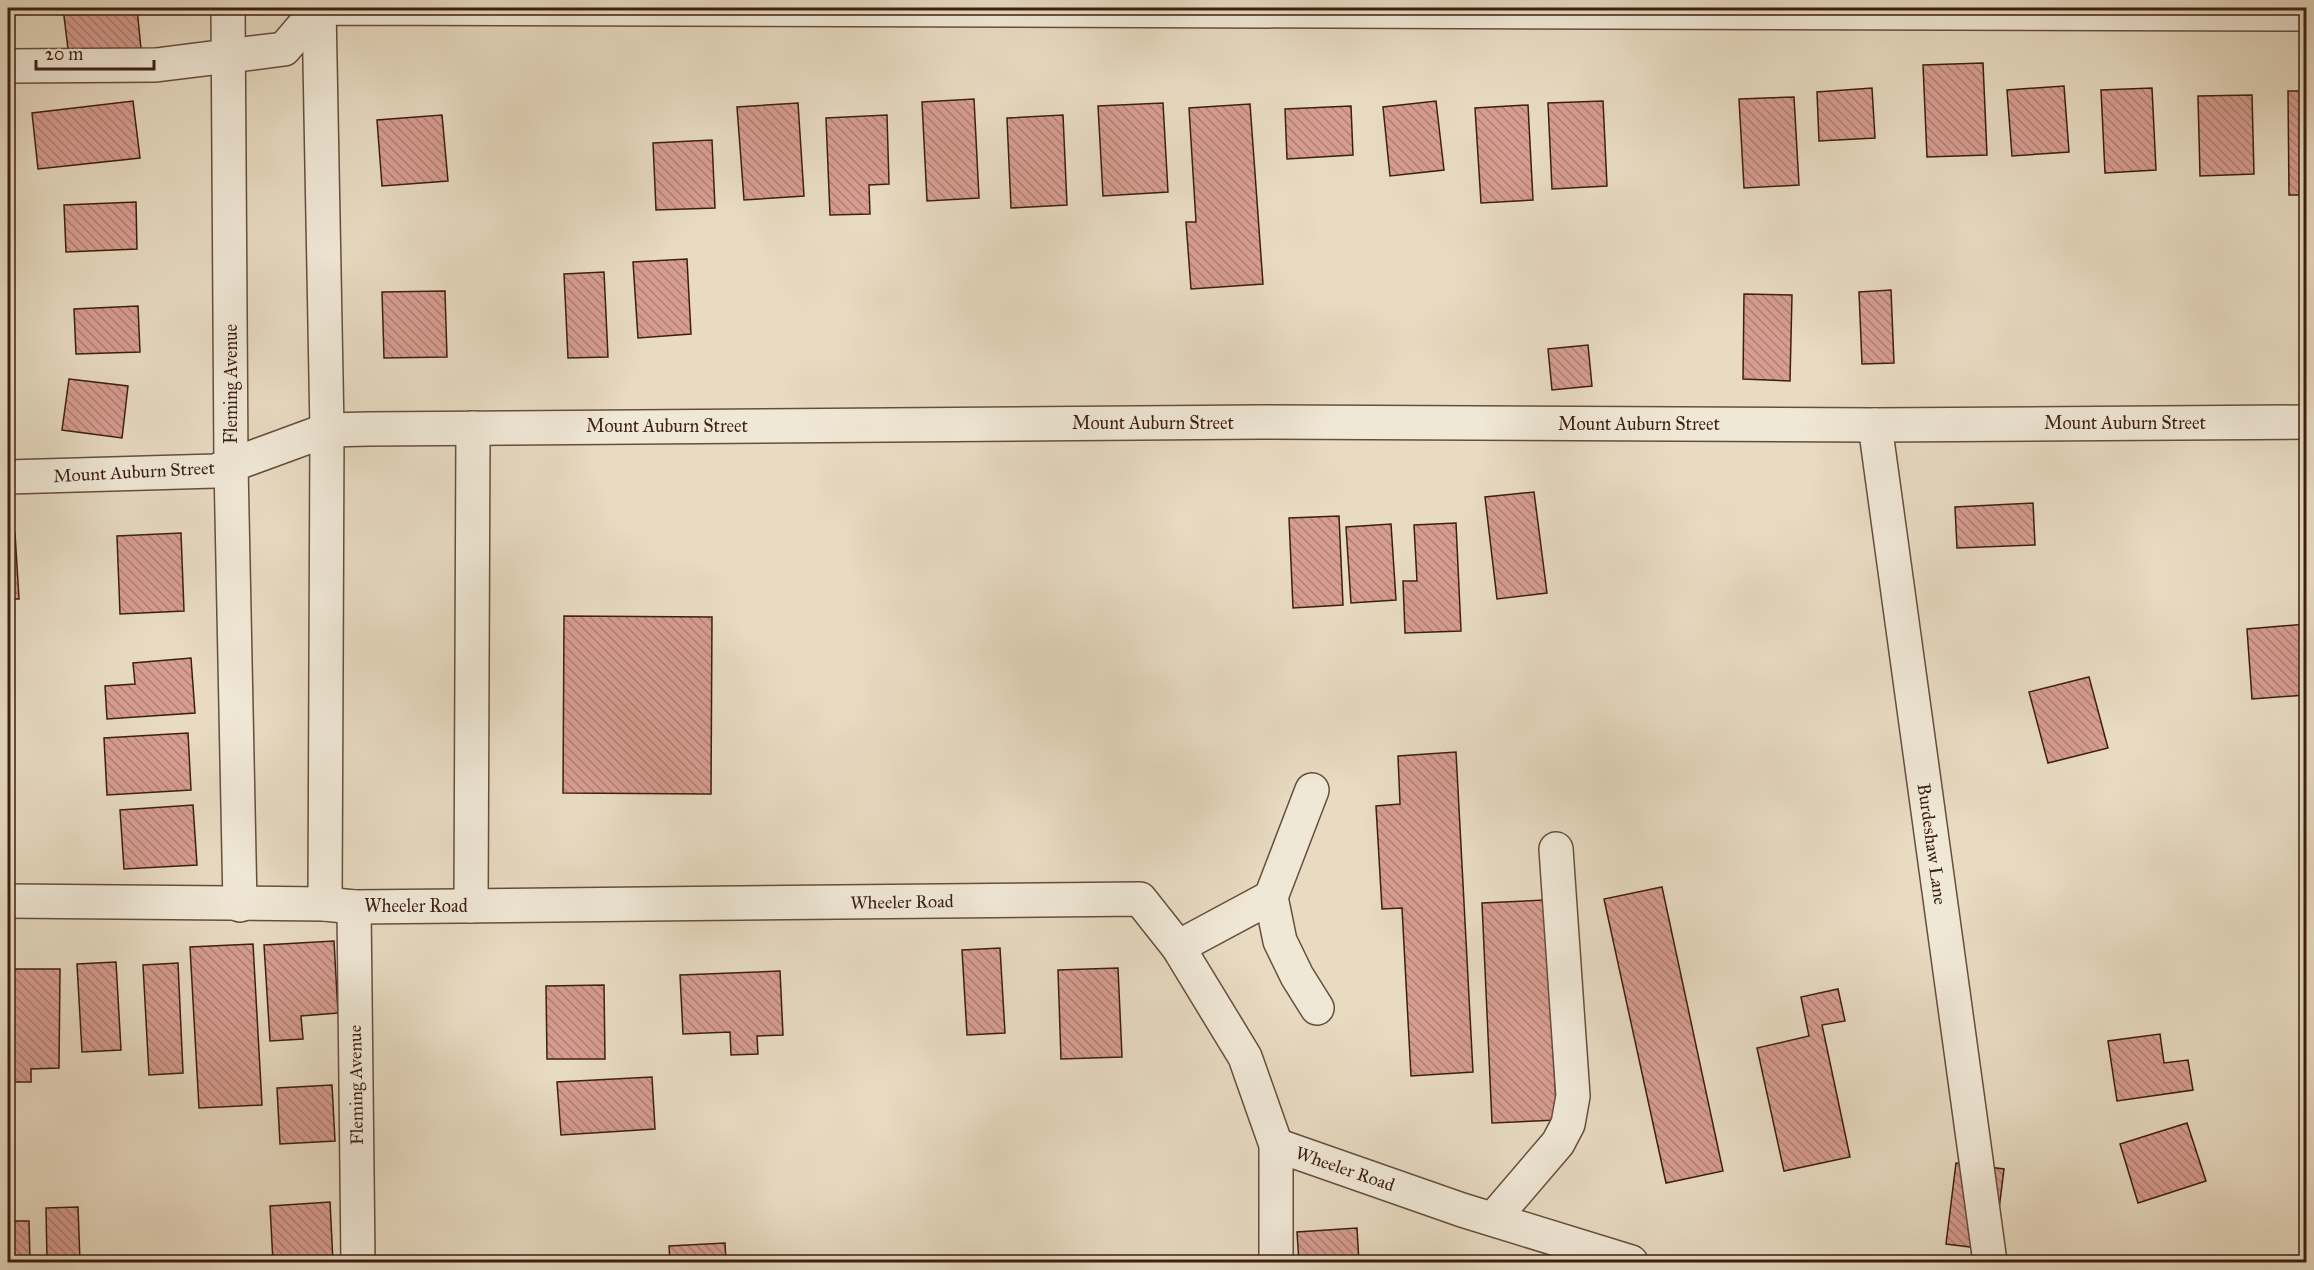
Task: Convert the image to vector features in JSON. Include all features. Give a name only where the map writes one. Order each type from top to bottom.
[{"type":"street","name":"Fleming Avenue","points":[[228,8],[231,465],[240,905]]},
{"type":"street","name":"Fleming Avenue","points":[[319,8],[327,430],[340,906],[358,1263]]},
{"type":"street","points":[[8,66],[156,65],[284,49],[319,8],[2307,14]]},
{"type":"street","name":"Mount Auburn Street","points":[[8,477],[215,471],[327,430],[1260,422],[1875,425],[2307,422]]},
{"type":"street","name":"Burdeshaw Lane","points":[[1875,425],[1990,1263]]},
{"type":"street","points":[[471,906],[473,428]]},
{"type":"street","points":[[1312,790],[1271,897],[1281,941],[1297,976],[1317,1008]]},
{"type":"street","points":[[1492,1219],[1558,1143],[1568,1125],[1572,1105],[1556,849]]},
{"type":"street","points":[[1178,946],[1271,897]]},
{"type":"street","name":"Wheeler Road","points":[[8,901],[471,906],[1140,899],[1178,946],[1245,1057],[1276,1145],[1492,1219],[1630,1263]]},
{"type":"street","points":[[1276,1145],[1276,1263]]},
{"type":"building","points":[[63,8],[137,8],[141,49],[69,57]]},
{"type":"building","points":[[1983,63],[1987,155],[1927,157],[1923,65]]},
{"type":"building","points":[[2064,86],[2069,152],[2012,156],[2007,90]]},
{"type":"building","points":[[1872,88],[1875,138],[1819,141],[1817,92]]},
{"type":"building","points":[[2152,88],[2156,170],[2105,173],[2101,90]]},
{"type":"building","points":[[2288,91],[2306,91],[2306,195],[2289,195]]},
{"type":"building","points":[[2252,95],[2254,174],[2200,176],[2198,96]]},
{"type":"building","points":[[1794,97],[1799,185],[1744,188],[1739,99]]},
{"type":"building","points":[[974,99],[979,198],[927,201],[922,102]]},
{"type":"building","points":[[133,101],[140,158],[38,169],[32,113]]},
{"type":"building","points":[[1436,101],[1444,170],[1390,176],[1383,107]]},
{"type":"building","points":[[1603,101],[1607,186],[1552,189],[1548,103]]},
{"type":"building","points":[[798,103],[804,196],[744,200],[737,107]]},
{"type":"building","points":[[1163,103],[1168,192],[1103,196],[1098,106]]},
{"type":"building","points":[[1250,104],[1263,284],[1191,289],[1186,222],[1196,222],[1189,108]]},
{"type":"building","points":[[1528,105],[1533,200],[1481,203],[1475,108]]},
{"type":"building","points":[[1351,106],[1353,155],[1287,159],[1285,109]]},
{"type":"building","points":[[442,115],[448,181],[382,186],[377,120]]},
{"type":"building","points":[[887,115],[889,184],[869,185],[870,214],[830,215],[826,118]]},
{"type":"building","points":[[1063,115],[1067,205],[1011,208],[1007,118]]},
{"type":"building","points":[[712,140],[715,208],[656,210],[653,143]]},
{"type":"building","points":[[136,202],[137,249],[66,252],[64,205]]},
{"type":"building","points":[[687,259],[691,334],[638,338],[633,262]]},
{"type":"building","points":[[604,272],[608,357],[568,358],[564,274]]},
{"type":"building","points":[[1891,290],[1894,363],[1862,364],[1859,292]]},
{"type":"building","points":[[445,291],[447,357],[384,358],[382,292]]},
{"type":"building","points":[[1744,294],[1792,295],[1790,381],[1743,379]]},
{"type":"building","points":[[138,306],[140,352],[76,354],[74,309]]},
{"type":"building","points":[[1588,345],[1592,386],[1552,390],[1548,349]]},
{"type":"building","points":[[69,379],[128,386],[122,438],[62,430]]},
{"type":"building","points":[[1534,492],[1547,593],[1497,599],[1485,497]]},
{"type":"building","points":[[2033,503],[2035,545],[1957,548],[1955,507]]},
{"type":"building","points":[[1339,516],[1343,605],[1293,608],[1289,518]]},
{"type":"building","points":[[1456,523],[1461,631],[1405,633],[1403,581],[1417,581],[1414,525]]},
{"type":"building","points":[[1391,524],[1396,600],[1351,603],[1346,527]]},
{"type":"building","points":[[15,533],[19,599],[8,599],[8,534]]},
{"type":"building","points":[[181,533],[184,611],[120,614],[117,536]]},
{"type":"building","points":[[564,616],[712,617],[711,794],[563,793]]},
{"type":"building","points":[[2306,624],[2306,695],[2252,699],[2247,629]]},
{"type":"building","points":[[191,658],[195,713],[107,719],[105,686],[135,684],[133,663]]},
{"type":"building","points":[[2089,677],[2108,748],[2048,763],[2029,692]]},
{"type":"building","points":[[188,733],[191,790],[107,795],[104,738]]},
{"type":"building","points":[[1456,752],[1473,1072],[1411,1076],[1402,908],[1382,909],[1376,806],[1400,804],[1398,756]]},
{"type":"building","points":[[193,805],[197,865],[124,869],[120,810]]},
{"type":"building","points":[[1662,887],[1723,1171],[1666,1183],[1604,899]]},
{"type":"building","points":[[1545,900],[1557,1120],[1492,1123],[1482,903]]},
{"type":"building","points":[[334,941],[338,1013],[301,1016],[303,1039],[270,1041],[264,945]]},
{"type":"building","points":[[253,944],[262,1105],[199,1108],[190,947]]},
{"type":"building","points":[[1000,948],[1005,1033],[967,1035],[962,950]]},
{"type":"building","points":[[116,962],[121,1050],[82,1052],[77,964]]},
{"type":"building","points":[[178,963],[183,1073],[149,1075],[143,965]]},
{"type":"building","points":[[1118,968],[1122,1057],[1061,1059],[1058,970]]},
{"type":"building","points":[[8,969],[60,969],[59,1068],[31,1069],[31,1082],[8,1082]]},
{"type":"building","points":[[780,971],[783,1035],[757,1036],[758,1054],[731,1055],[730,1032],[683,1034],[680,975]]},
{"type":"building","points":[[604,985],[605,1059],[547,1059],[546,986]]},
{"type":"building","points":[[1838,989],[1845,1021],[1822,1025],[1850,1157],[1784,1171],[1757,1048],[1809,1036],[1801,997]]},
{"type":"building","points":[[2160,1034],[2164,1063],[2188,1060],[2193,1090],[2117,1101],[2108,1041]]},
{"type":"building","points":[[652,1077],[655,1129],[561,1135],[557,1082]]},
{"type":"building","points":[[332,1085],[335,1141],[280,1144],[277,1088]]},
{"type":"building","points":[[2187,1123],[2206,1181],[2138,1203],[2120,1144]]},
{"type":"building","points":[[1956,1163],[2004,1169],[1994,1250],[1946,1244]]},
{"type":"building","points":[[8,1202],[10,1221],[29,1221],[30,1262],[8,1262]]},
{"type":"building","points":[[330,1202],[333,1262],[273,1262],[270,1206]]},
{"type":"building","points":[[78,1207],[80,1262],[47,1262],[46,1208]]},
{"type":"building","points":[[1357,1228],[1359,1262],[1299,1262],[1297,1232]]},
{"type":"building","points":[[725,1243],[726,1262],[670,1262],[669,1246]]},
{"type":"building","points":[[795,1259],[795,1262],[736,1262],[736,1261]]},
{"type":"building","points":[[811,1260],[873,1262],[811,1262]]}]
